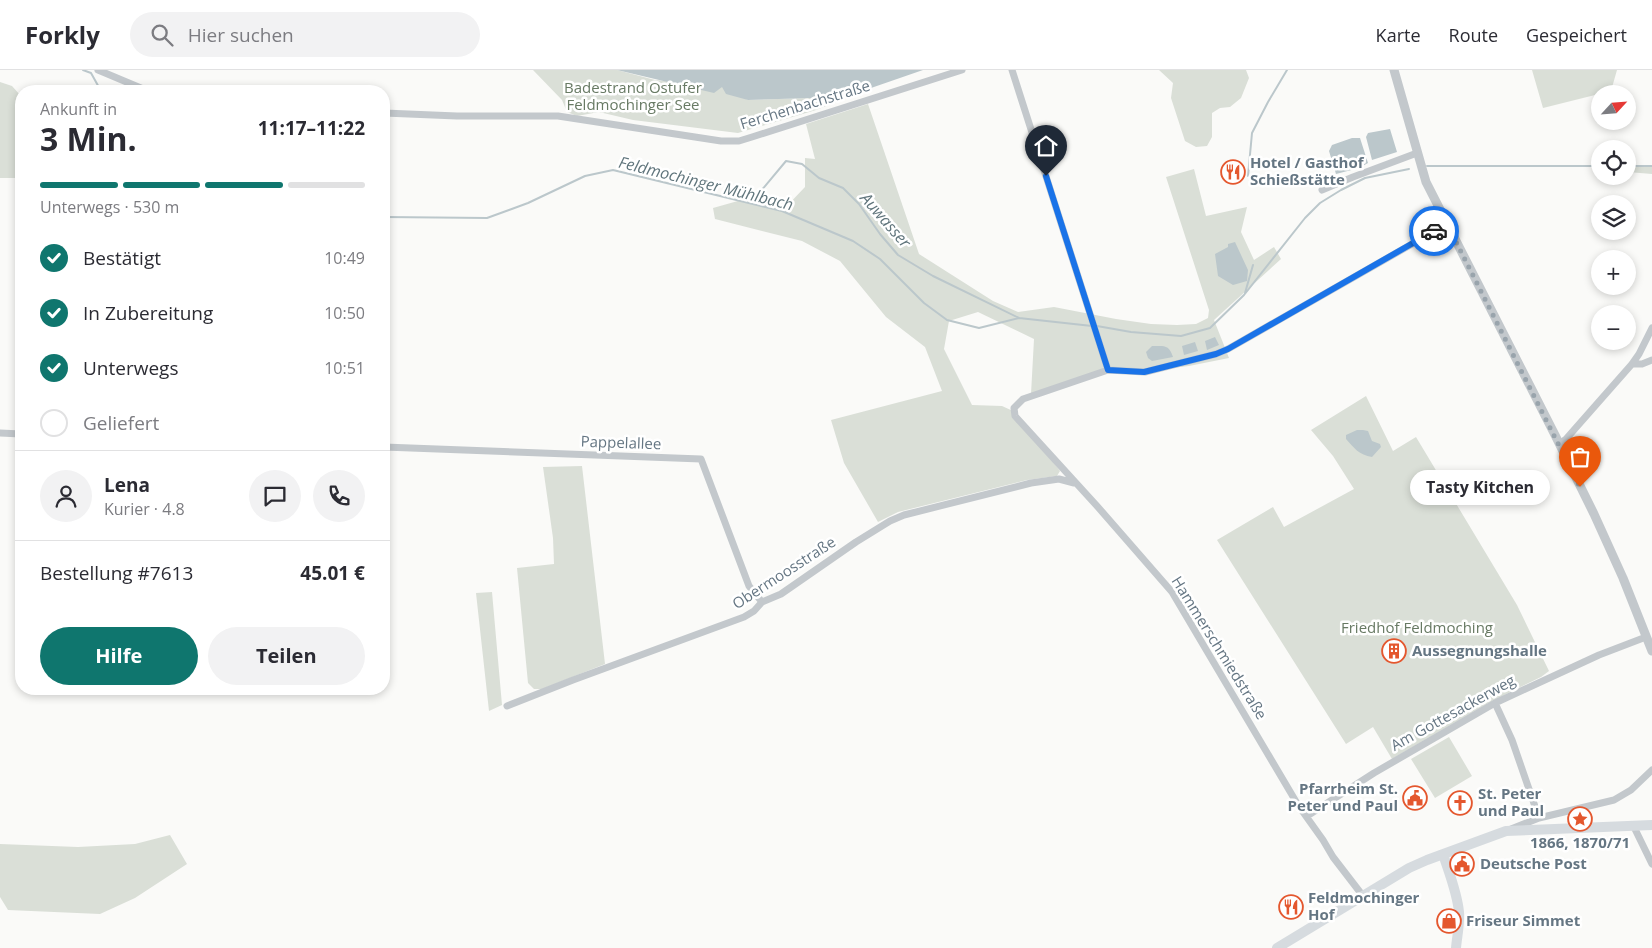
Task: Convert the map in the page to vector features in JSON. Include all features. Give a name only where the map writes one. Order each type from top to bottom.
[{"type":"main road","points":[[1277,948],[1409,868],[1506,831],[1652,825]]},
{"type":"main road","points":[[1443,854],[1456,893],[1458,906],[1459,922],[1456,948]]},
{"type":"street","points":[[98,70],[134,85]]},
{"type":"street","name":"Ferchenbachstraße","points":[[390,112],[466,116],[558,116],[721,141],[739,141],[962,70]]},
{"type":"street","points":[[1012,70],[1108,370],[1144,372],[1216,354],[1228,349],[1447,224]]},
{"type":"street","points":[[1394,70],[1426,182],[1594,514],[1623,578],[1652,651]]},
{"type":"street","points":[[1322,190],[1417,153]]},
{"type":"street","points":[[1559,444],[1566,439],[1632,364],[1652,328]]},
{"type":"street","points":[[1632,364],[1642,364],[1652,360]]},
{"type":"street","name":"Hammerschmiedstraße","points":[[1108,370],[1023,399],[1014,408],[1016,416],[1172,592],[1298,805],[1333,857],[1363,896]]},
{"type":"street","points":[[0,433],[15,434]]},
{"type":"street","name":"Pappelallee","points":[[390,447],[701,459],[749,586],[762,602]]},
{"type":"street","name":"Obermoosstraße","points":[[507,706],[744,617],[754,611],[762,602],[781,594],[876,529],[904,515],[1031,483],[1060,479],[1076,485]]},
{"type":"street","name":"Am Gottesackerweg","points":[[1307,816],[1374,773],[1495,703],[1599,655],[1646,637]]},
{"type":"street","points":[[1495,703],[1512,740],[1539,818]]},
{"type":"street","points":[[1506,831],[1539,818],[1614,800],[1631,790],[1652,770]]},
{"type":"street","points":[[1633,825],[1652,864]]},
{"type":"green space","name":"Badestrand Ostufer Feldmochinger See","points":[[533,70],[617,70],[655,80],[722,86],[748,100],[845,97],[859,93],[816,110],[738,133],[633,120],[599,112],[577,116],[567,112],[562,100]]},
{"type":"green space","points":[[1159,70],[1246,70],[1249,78],[1241,98],[1230,107],[1220,108],[1212,113],[1212,137],[1207,146],[1196,147],[1185,141],[1171,98],[1173,83]]},
{"type":"green space","points":[[1532,70],[1617,70],[1613,85],[1591,85],[1591,96],[1543,108]]},
{"type":"green space","points":[[0,82],[12,86],[15,89],[15,178],[0,178]]},
{"type":"green space","points":[[868,104],[919,254],[993,301],[1018,312],[1054,307],[1116,319],[1151,324],[1177,325],[1196,324],[1208,318],[1209,310],[1166,177],[1194,169],[1206,216],[1247,207],[1241,232],[1254,260],[1274,247],[1281,259],[1214,320],[1229,358],[1189,366],[1146,371],[1108,369],[1031,394],[1034,339],[978,312],[949,321],[944,349],[972,405],[1002,406],[1013,411],[1060,471],[1057,476],[1027,480],[898,512],[878,522],[844,463],[831,420],[942,391],[925,347],[886,317],[840,261],[802,241],[715,219],[713,208],[752,197],[784,209],[805,187],[805,158],[815,159],[806,124]]},
{"type":"green space","points":[[1652,166],[1652,174],[1636,173],[1636,167]]},
{"type":"green space","name":"Friedhof Feldmoching","points":[[1366,396],[1393,451],[1416,437],[1517,605],[1549,671],[1541,677],[1492,701],[1392,759],[1373,727],[1346,744],[1217,540],[1273,507],[1284,527],[1354,489],[1333,456],[1311,430]]},
{"type":"green space","points":[[582,466],[605,664],[542,689],[534,689],[528,683],[517,568],[554,564],[553,538],[543,467]]},
{"type":"green space","points":[[492,592],[502,705],[489,711],[476,593]]},
{"type":"green space","points":[[1449,737],[1472,776],[1435,798],[1411,759]]},
{"type":"green space","points":[[170,835],[187,864],[135,898],[100,914],[8,910],[0,897],[0,844],[78,847],[135,844]]},
{"type":"shaded area","points":[[617,70],[923,70],[845,97],[748,100],[726,94],[722,87],[714,93]]},
{"type":"shaded area","points":[[1390,129],[1397,152],[1372,160],[1366,137],[1368,133]]},
{"type":"shaded area","points":[[1352,138],[1360,138],[1368,163],[1359,168],[1336,174],[1329,151],[1332,145]]},
{"type":"shaded area","points":[[1235,242],[1248,270],[1247,281],[1233,285],[1218,276],[1215,254],[1228,247],[1228,244]]},
{"type":"shaded area","points":[[1215,337],[1219,345],[1207,350],[1205,341]]},
{"type":"shaded area","points":[[1195,342],[1198,351],[1184,355],[1182,346]]},
{"type":"shaded area","points":[[1152,346],[1168,348],[1173,357],[1152,361],[1148,358],[1146,352]]},
{"type":"shaded area","points":[[1357,430],[1368,431],[1372,441],[1380,444],[1381,447],[1372,457],[1360,453],[1346,439],[1346,435]]},
{"type":"waterway","name":"Feldmochinger Mühlbach","points":[[83,70],[91,73],[98,85]]},
{"type":"waterway","points":[[1248,176],[1252,133],[1287,70]]},
{"type":"waterway","name":"Auwasser","points":[[751,203],[786,161],[802,164],[819,178],[843,188],[859,204],[880,234],[898,255],[933,276],[1019,318]]},
{"type":"waterway","name":"Feldmochinger Mühlbach","points":[[1427,166],[1591,166]]},
{"type":"waterway","name":"Feldmochinger Mühlbach","points":[[1636,166],[1652,166]]},
{"type":"waterway","name":"Feldmochinger Mühlbach","points":[[1097,326],[1131,332],[1181,336],[1210,328],[1244,295],[1305,218],[1320,203],[1365,178],[1409,169]]},
{"type":"waterway","name":"Auwasser","points":[[390,217],[487,218],[528,203],[585,176],[613,170],[782,211],[853,241],[880,259],[924,303],[947,320],[979,328],[1019,318],[1092,326]]},
{"type":"waterway","points":[[1245,293],[1253,265]]},
{"type":"way so far","points":[[1434,231],[1447,224],[1580,487]]},
{"type":"place","name":"Hotel / Gasthof Schießstätte","points":[[1233,172]]},
{"type":"place","name":"Tasty Kitchen","points":[[1580,487]]},
{"type":"place","name":"Aussegnungshalle","points":[[1394,651]]},
{"type":"place","name":"Pfarrheim St. Peter und Paul","points":[[1415,798]]},
{"type":"place","name":"St. Peter und Paul","points":[[1460,803]]},
{"type":"place","name":"1866, 1870/71","points":[[1580,819]]},
{"type":"place","name":"Deutsche Post","points":[[1462,864]]},
{"type":"place","name":"Feldmochinger Hof","points":[[1291,907]]},
{"type":"place","name":"Friseur Simmet","points":[[1449,921]]},
{"type":"route","points":[[1046,176],[1108,370],[1144,372],[1216,354],[1228,349],[1434,231]]}]
